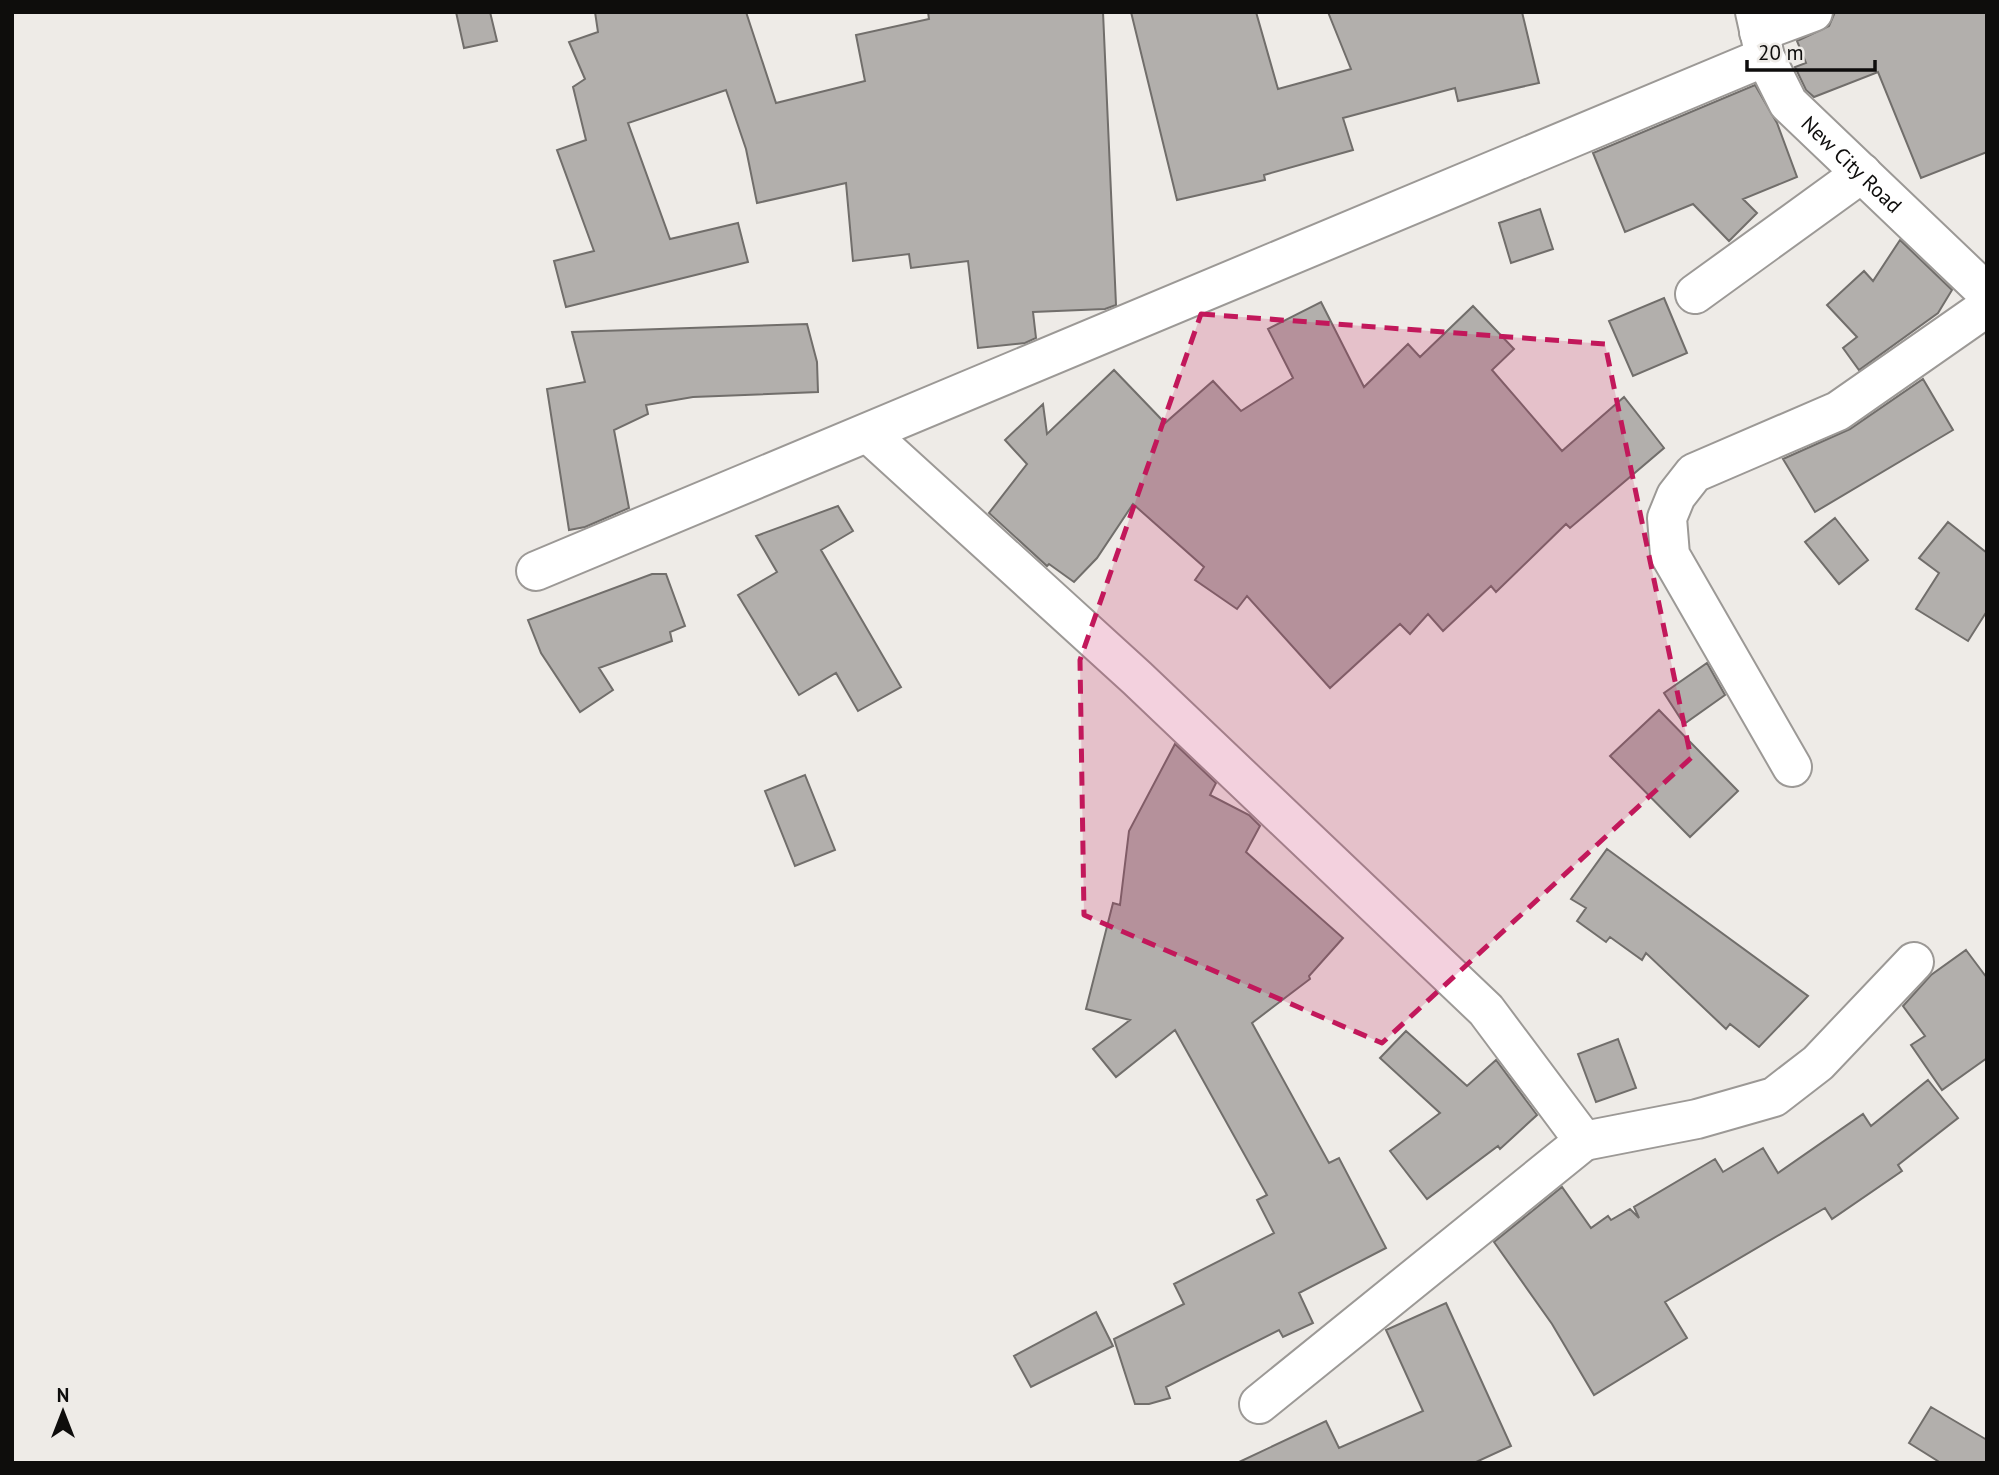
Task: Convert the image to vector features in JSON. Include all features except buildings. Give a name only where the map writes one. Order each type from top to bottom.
[{"type":"street","points":[[536,571],[868,433],[1813,12]]},
{"type":"street","name":"New City Road","points":[[1760,34],[1788,103],[1987,293]]},
{"type":"street","points":[[1695,294],[1862,173]]},
{"type":"street","points":[[1793,767],[1670,555],[1667,519],[1676,496],[1694,473],[1838,411],[1987,307]]},
{"type":"street","points":[[868,433],[1137,678],[1486,1010],[1584,1141]]},
{"type":"street","points":[[1259,1404],[1584,1141],[1697,1119],[1774,1097],[1818,1063],[1914,962]]},
{"type":"highlighted area","points":[[1201,314],[1605,344],[1691,758],[1382,1043],[1084,915],[1080,660]]}]
